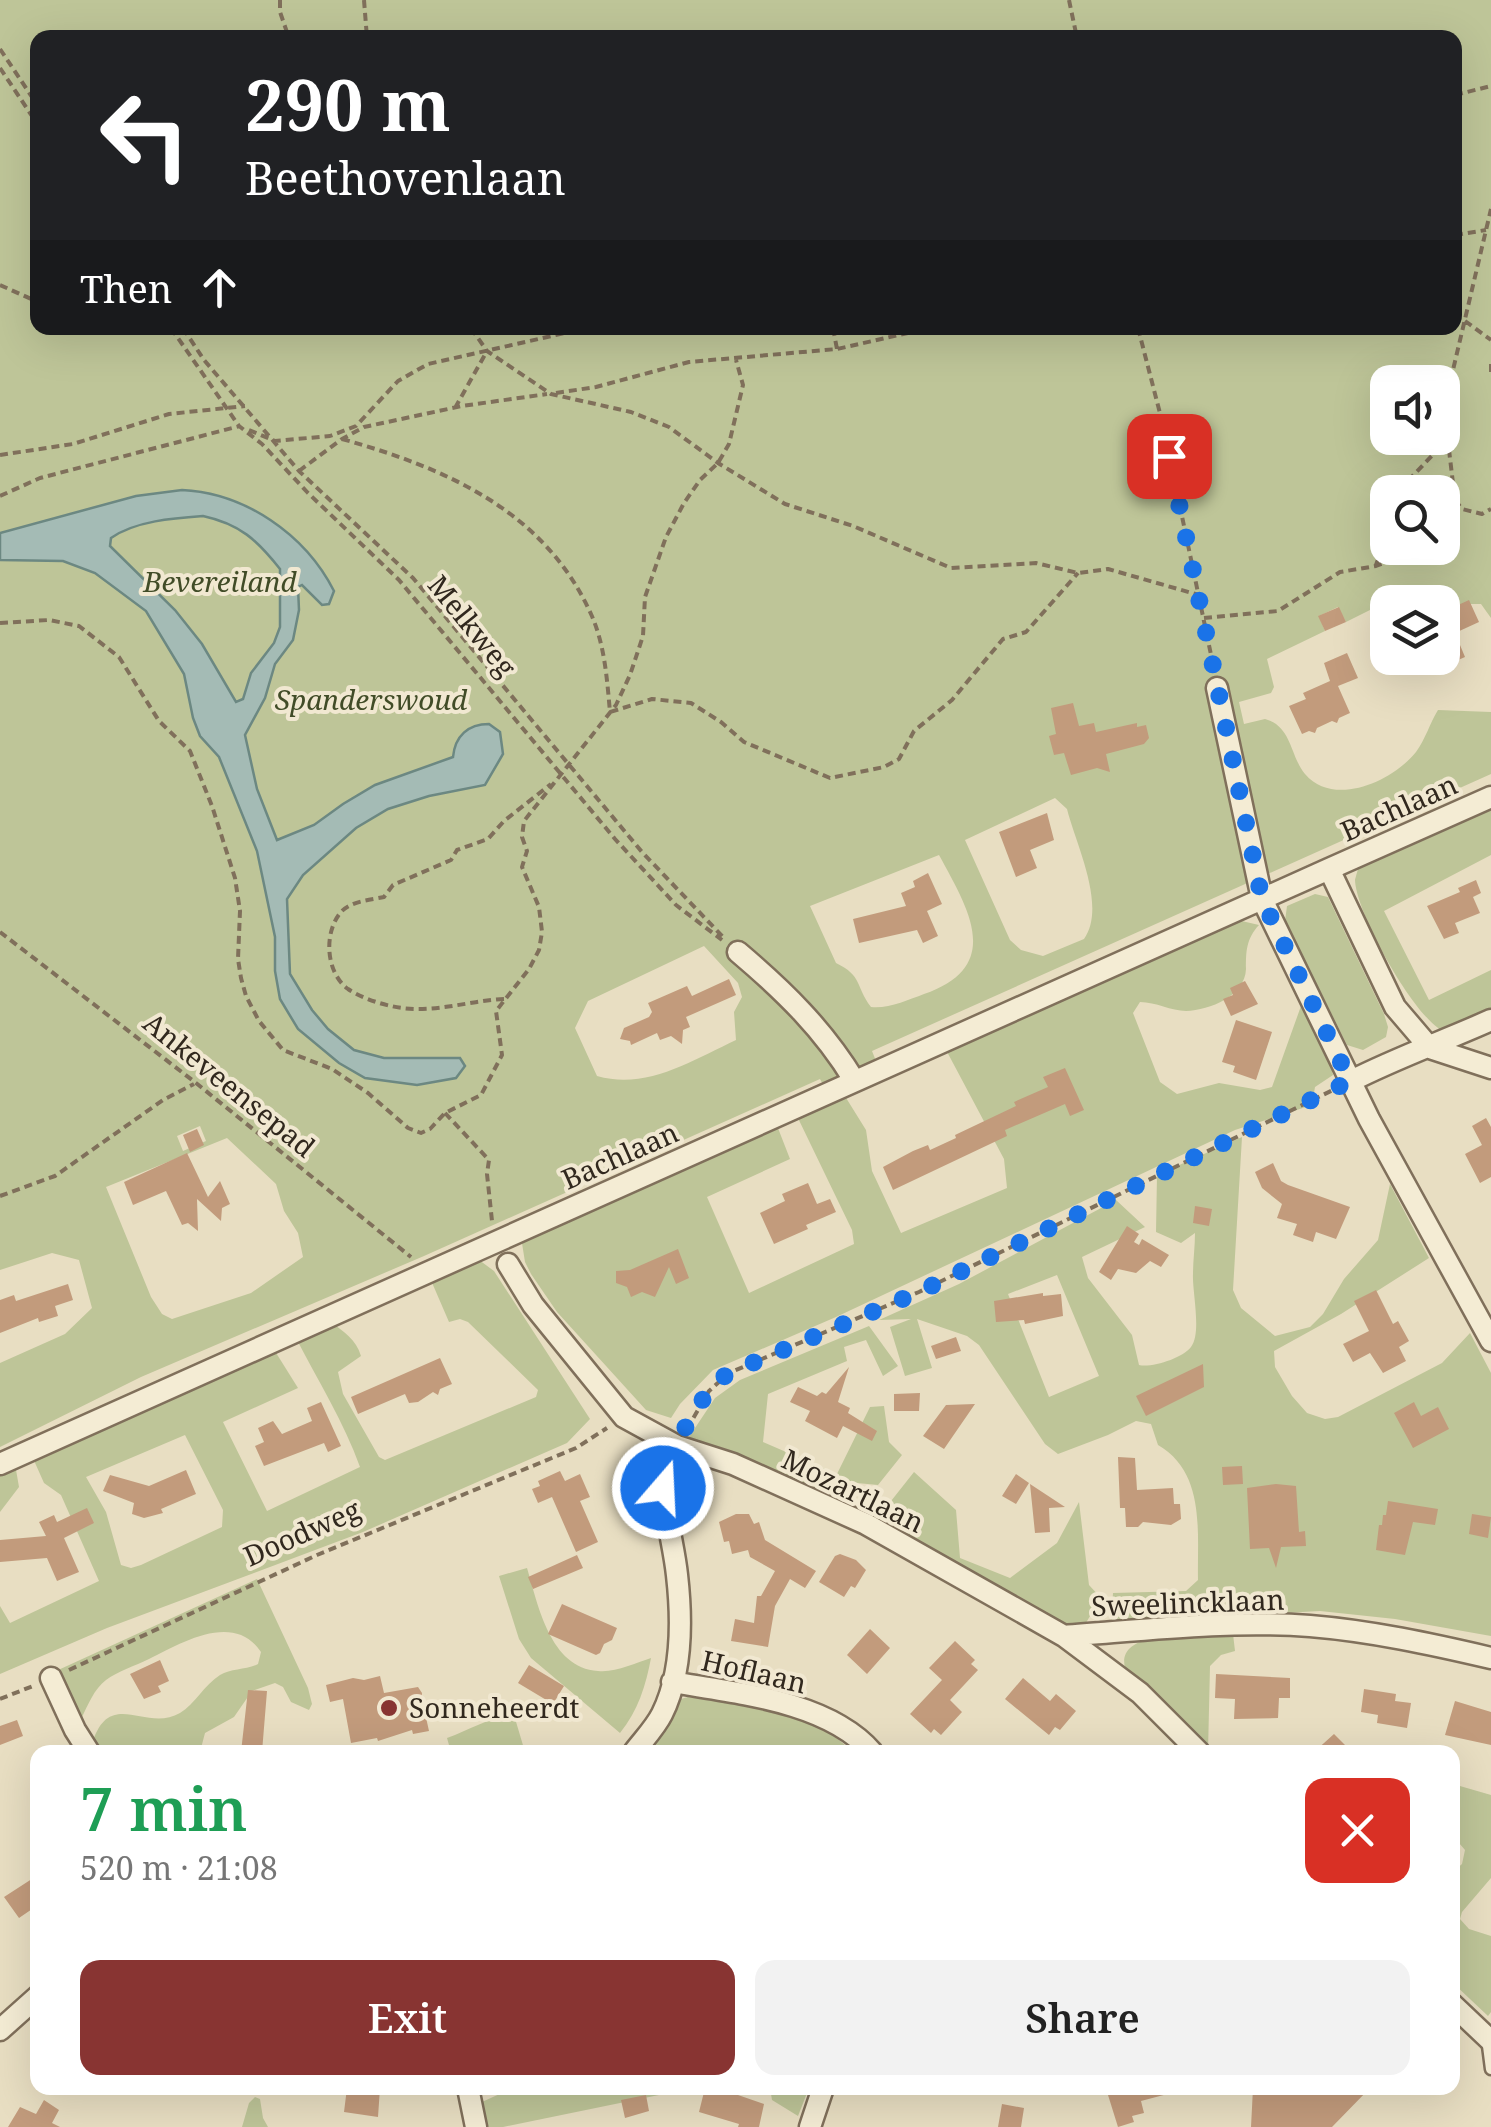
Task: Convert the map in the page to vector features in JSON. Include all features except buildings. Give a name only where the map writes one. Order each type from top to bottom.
[{"type":"street","points":[[1218,688],[1262,899],[1350,1081],[1491,1341]]},
{"type":"street","name":"Bachlaan","points":[[0,1464],[1491,797]]},
{"type":"street","points":[[1329,868],[1396,1007],[1430,1048],[1491,1068]]},
{"type":"street","points":[[738,952],[798,1006],[832,1044],[854,1080]]},
{"type":"street","points":[[1350,1081],[1491,1020]]},
{"type":"street","name":"Mozartlaan","points":[[508,1264],[533,1305],[624,1417],[676,1446],[732,1464],[866,1524],[1064,1636],[1140,1693],[1192,1745]]},
{"type":"street","points":[[639,1745],[662,1713],[672,1682],[680,1630],[677,1576],[663,1488],[666,1466],[676,1446]]},
{"type":"street","name":"Sweelincklaan","points":[[1064,1636],[1220,1624],[1308,1626],[1400,1638],[1491,1658]]},
{"type":"street","points":[[51,1678],[85,1745]]},
{"type":"street","name":"Hoflaan","points":[[672,1682],[757,1696],[818,1714],[862,1745]]},
{"type":"street","points":[[0,2030],[30,2003]]},
{"type":"street","points":[[1460,2012],[1489,2039]]},
{"type":"street","points":[[469,2095],[476,2127]]},
{"type":"street","points":[[810,2127],[821,2095]]},
{"type":"lane","points":[[1489,2039],[1491,2069]]},
{"type":"path","points":[[280,0],[287,30]]},
{"type":"path","points":[[364,0],[366,30]]},
{"type":"path","points":[[1069,0],[1075,30]]},
{"type":"path","points":[[0,49],[30,94]]},
{"type":"path","points":[[0,68],[30,113]]},
{"type":"path","points":[[1462,93],[1491,86]]},
{"type":"path","points":[[1455,365],[1491,209]]},
{"type":"path","points":[[1462,234],[1486,230]]},
{"type":"path","points":[[0,285],[30,298]]},
{"type":"path","points":[[1466,320],[1491,340]]},
{"type":"path","name":"Melkweg","points":[[176,335],[240,426],[399,580],[560,777],[676,905],[738,952]]},
{"type":"path","name":"Melkweg","points":[[188,335],[204,360],[299,471],[413,578],[642,852],[738,952]]},
{"type":"path","points":[[476,335],[487,351],[550,394],[631,412],[668,427],[718,464],[784,504],[853,526],[951,568],[1036,563],[1078,573],[1108,569],[1199,595]]},
{"type":"path","points":[[0,496],[40,478],[240,426],[275,442],[330,436],[356,426],[398,381],[428,364],[557,335]]},
{"type":"path","points":[[834,335],[837,349]]},
{"type":"path","points":[[292,474],[364,427],[596,387],[690,362],[837,349],[899,335]]},
{"type":"path","points":[[1140,335],[1218,688]]},
{"type":"path","points":[[454,410],[487,351]]},
{"type":"path","points":[[0,623],[49,620],[79,626],[119,657],[159,721],[190,751],[235,878],[242,938],[238,959],[246,996],[272,1040],[283,1050],[332,1069],[408,1128],[421,1133],[445,1114],[481,1095],[502,1055],[496,1011],[529,969],[539,950],[542,932],[539,908],[522,868],[527,851],[522,837],[524,821],[610,712],[630,675],[643,636],[645,597],[666,538],[700,480],[718,464],[729,444],[743,384],[736,360]]},
{"type":"path","points":[[1491,364],[1491,372]]},
{"type":"path","points":[[0,454],[73,444],[168,414],[245,406]]},
{"type":"path","points":[[342,438],[400,455],[452,478],[514,514],[554,555],[591,614],[606,663],[610,712]]},
{"type":"path","points":[[1414,475],[1433,455]]},
{"type":"path","points":[[1460,506],[1482,514],[1491,509]]},
{"type":"path","points":[[1204,618],[1278,611],[1340,572],[1376,566]]},
{"type":"path","points":[[610,712],[652,699],[691,704],[744,742],[830,778],[884,767],[899,758],[914,731],[952,700],[1003,639],[1026,632],[1078,573]]},
{"type":"path","points":[[504,999],[439,1008],[394,1008],[346,988],[334,967],[328,944],[340,913],[350,905],[384,897],[393,885],[451,860],[457,850],[488,839],[504,821],[560,777]]},
{"type":"path","name":"Ankeveensepad","points":[[0,932],[196,1082],[431,1272]]},
{"type":"path","points":[[676,1446],[709,1391],[729,1373],[919,1292],[1350,1081]]},
{"type":"path","points":[[0,1196],[55,1176],[163,1100],[196,1082]]},
{"type":"path","points":[[445,1114],[488,1160],[497,1242]]},
{"type":"path","name":"Doodweg","points":[[0,1699],[316,1555],[576,1448],[624,1417]]},
{"type":"green space","name":"Spanderswoud","points":[[0,0],[1491,0],[1491,618],[1481,604],[1460,604],[1460,585],[1370,585],[1370,610],[1346,622],[1338,607],[1319,616],[1325,631],[1267,659],[1274,687],[1271,693],[1239,702],[1244,724],[1265,719],[1281,728],[1300,767],[1317,784],[1347,790],[1378,781],[1406,763],[1438,710],[1491,712],[1491,774],[872,1051],[878,1066],[826,1090],[820,1079],[141,1377],[0,1447],[0,1363],[65,1334],[92,1308],[79,1260],[52,1253],[0,1270]],"holes":[[[1055,798],[1067,809],[1087,875],[1092,910],[1084,939],[1043,956],[1021,950],[1010,940],[965,840]],[[939,855],[969,916],[972,952],[964,968],[949,982],[891,1005],[871,1007],[855,977],[836,963],[810,906]],[[704,946],[738,983],[742,997],[734,1012],[736,1040],[651,1076],[597,1076],[575,1028],[588,1001]],[[200,1126],[206,1141],[183,1151],[177,1136]],[[227,1138],[276,1184],[284,1211],[298,1233],[303,1257],[251,1293],[172,1319],[162,1314],[151,1297],[106,1187]]]},
{"type":"green space","points":[[1491,803],[1491,855],[1384,911],[1429,1000],[1491,970],[1491,1012],[1443,1031],[1417,1006],[1388,963],[1365,916],[1355,879],[1359,865]]},
{"type":"green space","points":[[1315,894],[1328,897],[1388,1027],[1386,1037],[1363,1050],[1347,1045],[1285,921],[1287,906]]},
{"type":"green space","points":[[1233,919],[1259,925],[1251,935],[1244,979],[1233,994],[1205,1008],[1186,1011],[1140,1002],[1133,1013],[1160,1082],[1177,1094],[1219,1083],[1260,1090],[1272,1087],[1301,1006],[1333,1075],[1315,1087],[1312,1105],[1235,1130],[836,1317],[713,1370],[671,1418],[646,1410],[557,1312],[525,1262],[521,1237],[776,1123],[790,1159],[707,1197],[749,1293],[854,1244],[852,1230],[796,1114],[843,1093],[866,1130],[872,1171],[901,1233],[1007,1188],[1004,1159],[945,1048]]},
{"type":"green space","points":[[1242,1137],[1233,1290],[1241,1308],[1275,1336],[1310,1327],[1323,1314],[1344,1279],[1378,1240],[1390,1184],[1429,1258],[1274,1351],[1275,1367],[1307,1413],[1325,1419],[1338,1417],[1442,1363],[1470,1333],[1491,1373],[1491,1636],[1320,1611],[1111,1623],[1113,1593],[1186,1591],[1198,1580],[1198,1524],[1191,1487],[1173,1457],[1158,1445],[1151,1424],[1136,1421],[1058,1454],[1045,1444],[979,1345],[967,1336],[917,1319],[932,1368],[905,1376],[890,1327],[911,1319],[879,1320],[959,1284],[1116,1200],[1145,1227],[1082,1257],[1088,1278],[1132,1335],[1139,1365],[1159,1364],[1187,1351],[1196,1332],[1195,1233],[1181,1243],[1156,1232],[1157,1175]],"holes":[[[1057,1275],[1099,1376],[1049,1397],[1008,1294]]]},
{"type":"green space","points":[[475,1257],[494,1271],[590,1419],[567,1443],[363,1532],[107,1628],[0,1674],[0,1606],[10,1623],[99,1581],[61,1495],[44,1483],[32,1456],[273,1348],[298,1388],[223,1422],[267,1511],[360,1467],[296,1338],[331,1322],[359,1350],[361,1356],[338,1372],[343,1394],[379,1457],[385,1460],[536,1397],[538,1390],[468,1322],[449,1322],[430,1278]],"holes":[[[185,1435],[223,1510],[222,1527],[131,1568],[121,1565],[106,1512],[86,1477]]]},
{"type":"green space","points":[[869,1326],[898,1366],[883,1376],[866,1340],[844,1347],[847,1361],[768,1394],[763,1442],[837,1474],[870,1407],[884,1406],[889,1442],[902,1455],[878,1485],[857,1483],[819,1492],[689,1437],[715,1398],[740,1380]]},
{"type":"green space","points":[[15,1464],[19,1487],[0,1512],[0,1471]]},
{"type":"green space","points":[[914,1472],[956,1510],[960,1558],[1010,1578],[1057,1543],[1079,1502],[1089,1585],[1101,1598],[1084,1626],[1070,1626],[876,1520]]},
{"type":"green space","points":[[527,1568],[549,1632],[568,1659],[582,1667],[605,1671],[651,1658],[640,1697],[620,1733],[531,1658],[519,1639],[499,1576]]},
{"type":"green space","points":[[257,1579],[312,1704],[309,1710],[291,1702],[283,1687],[275,1683],[252,1691],[234,1717],[205,1733],[202,1745],[96,1745],[93,1741],[109,1717],[119,1714],[167,1718],[180,1713],[220,1675],[258,1664],[261,1652],[237,1634],[222,1632],[191,1639],[106,1680],[81,1719],[56,1671]]},
{"type":"green space","points":[[1183,1634],[1233,1634],[1235,1651],[1221,1655],[1210,1666],[1208,1745],[1201,1745],[1126,1671],[1125,1657],[1132,1646]]},
{"type":"green space","points":[[688,1697],[776,1711],[818,1727],[844,1745],[643,1745],[677,1700]]},
{"type":"green space","points":[[514,1715],[523,1745],[449,1745],[447,1738]]},
{"type":"green space","points":[[1460,1786],[1491,1795],[1491,1878],[1460,1919],[1460,1866],[1465,1850],[1460,1844]]},
{"type":"green space","points":[[1460,1919],[1469,1929],[1491,1936],[1488,2016],[1460,1990]]},
{"type":"green space","points":[[498,2095],[659,2095],[503,2127],[488,2127],[482,2102]]},
{"type":"green space","points":[[771,2095],[806,2095],[798,2116],[772,2100]]},
{"type":"green space","points":[[255,2097],[260,2099],[268,2127],[242,2127],[249,2103]]},
{"type":"water","points":[[182,490],[228,499],[250,508],[290,535],[322,570],[334,591],[329,604],[322,605],[302,585],[298,587],[299,610],[293,640],[275,664],[265,698],[245,735],[257,789],[277,840],[314,825],[375,785],[453,757],[460,737],[469,729],[489,724],[500,732],[503,754],[485,785],[388,809],[356,828],[303,875],[287,899],[290,974],[328,1029],[354,1050],[384,1058],[460,1058],[465,1066],[456,1078],[417,1085],[365,1078],[339,1063],[298,1029],[280,999],[275,937],[257,851],[219,757],[200,736],[184,674],[146,611],[95,573],[63,561],[0,560],[0,533],[136,496]],"holes":[[[203,516],[247,535],[280,569],[280,627],[274,643],[251,673],[243,699],[236,702],[202,644],[175,610],[110,546],[111,538],[143,524]]]},
{"type":"place","name":"Sonneheerdt","points":[[389,1708]]},
{"type":"route","points":[[663,1488],[666,1466],[676,1446],[709,1391],[729,1373],[919,1292],[1350,1081],[1262,899],[1169,456]]},
{"type":"park label","name":"Bevereiland","points":[[220,582]]}]
